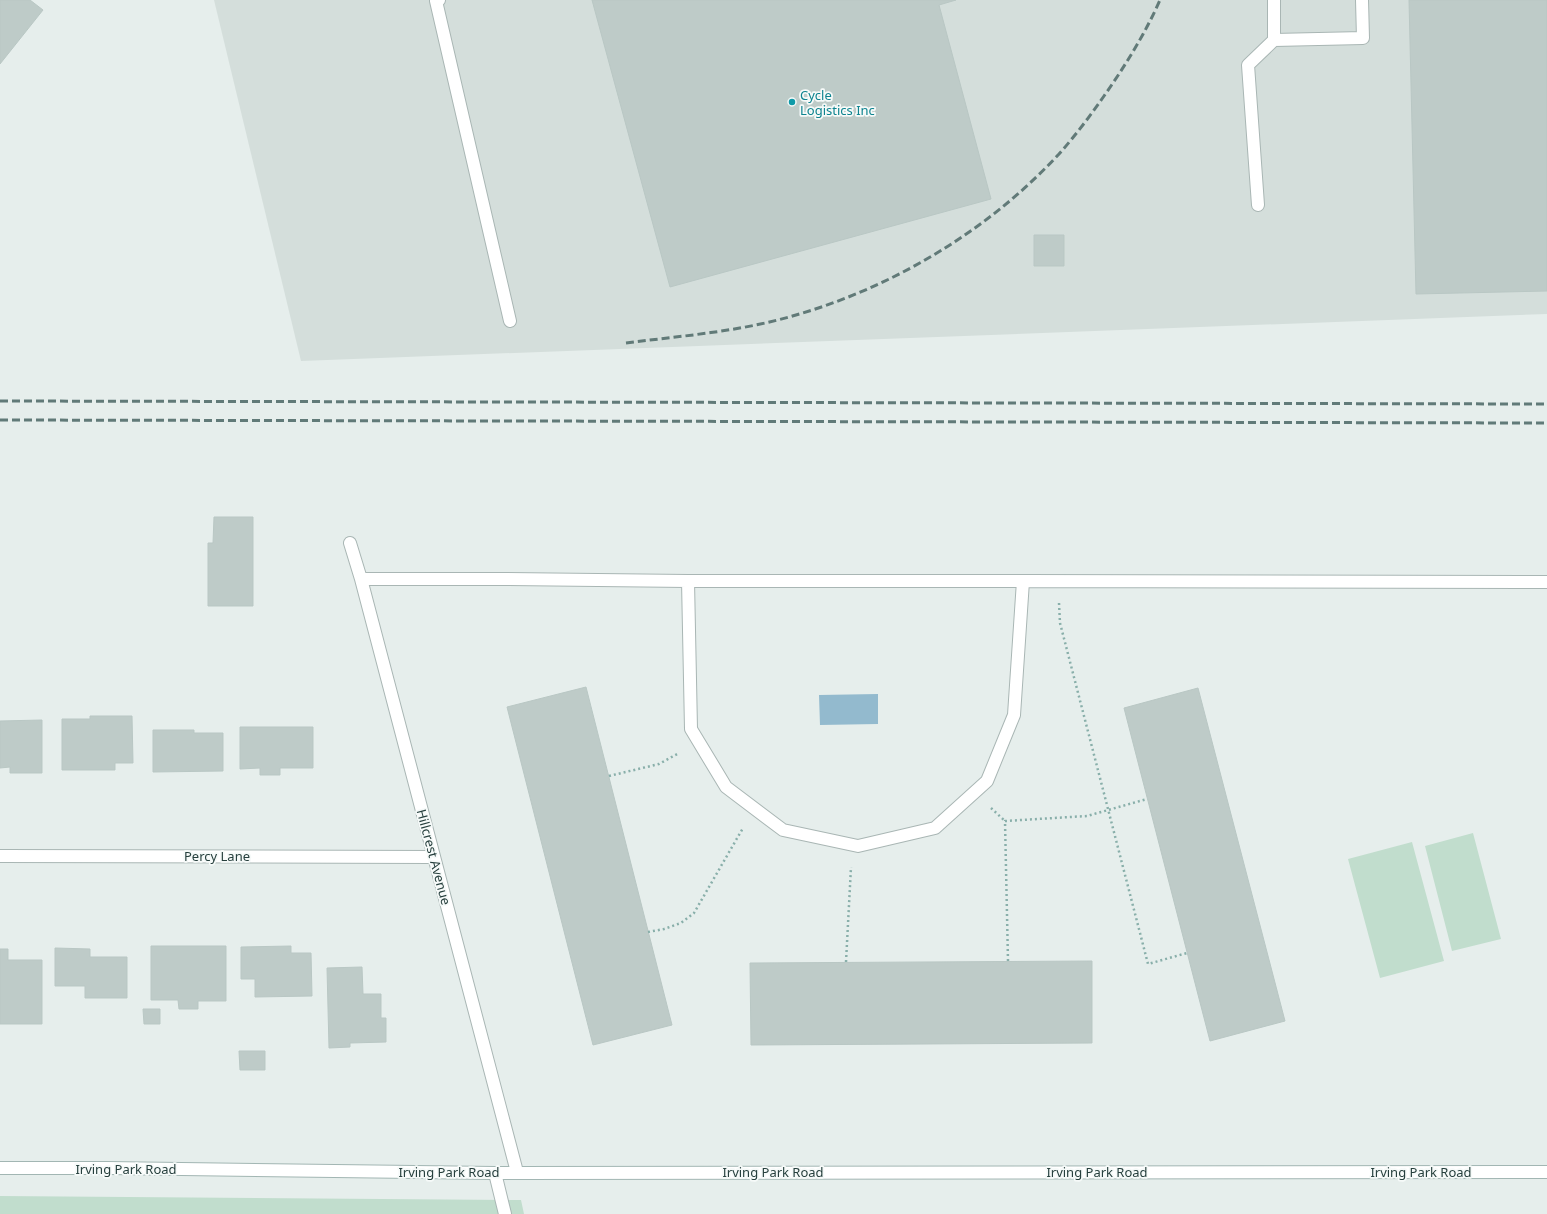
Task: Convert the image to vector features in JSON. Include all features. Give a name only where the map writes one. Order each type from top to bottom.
[{"type":"street","points":[[439,0],[436,1],[510,321]]},
{"type":"street","points":[[1274,0],[1274,40]]},
{"type":"street","points":[[1258,205],[1248,65],[1274,40],[1363,38],[1362,0]]},
{"type":"street","name":"Hillcrest Avenue","points":[[350,543],[361,579],[517,1172]]},
{"type":"street","points":[[361,579],[1547,582]]},
{"type":"street","points":[[688,581],[691,728],[726,787],[783,830],[858,846],[935,828],[987,781],[1014,715],[1023,581]]},
{"type":"street","name":"Percy Lane","points":[[0,856],[434,857]]},
{"type":"street","name":"Irving Park Road","points":[[0,1168],[495,1173],[1547,1172]]},
{"type":"street","points":[[495,1173],[505,1214]]},
{"type":"path","points":[[1058,581],[1060,623],[1148,964],[1188,953]]},
{"type":"path","points":[[609,776],[659,764],[699,742]]},
{"type":"path","points":[[1008,961],[1005,821],[1087,816],[1147,799]]},
{"type":"path","points":[[648,932],[664,929],[680,923],[694,913],[754,808]]},
{"type":"path","points":[[846,962],[852,845]]},
{"type":"shaded area","points":[[214,0],[1547,0],[1547,314],[301,361]]},
{"type":"green space","points":[[1473,833],[1501,939],[1452,951],[1425,846]]},
{"type":"green space","points":[[1412,842],[1444,961],[1380,978],[1348,859]]},
{"type":"green space","points":[[0,1196],[521,1200],[524,1214],[0,1214]]},
{"type":"water","points":[[878,694],[878,724],[820,725],[819,695]]},
{"type":"building","points":[[0,0],[30,0],[43,10],[0,64]]},
{"type":"building","name":"Cycle Logistics Inc","points":[[592,0],[956,0],[939,5],[991,199],[670,287]]},
{"type":"building","points":[[1409,0],[1547,0],[1547,291],[1416,294]]},
{"type":"building","points":[[1034,235],[1064,235],[1064,266],[1034,266]]},
{"type":"building","points":[[214,517],[253,517],[253,606],[208,606],[208,543],[213,543]]},
{"type":"building","points":[[586,687],[672,1025],[593,1045],[507,707]]},
{"type":"building","points":[[1198,688],[1285,1021],[1210,1041],[1124,708]]},
{"type":"building","points":[[90,716],[132,716],[133,763],[115,763],[115,770],[62,770],[62,719],[90,719]]},
{"type":"building","points":[[42,720],[42,773],[10,773],[10,767],[0,768],[0,721]]},
{"type":"building","points":[[240,727],[313,727],[313,768],[280,768],[280,775],[260,775],[260,768],[240,769]]},
{"type":"building","points":[[153,730],[194,730],[194,733],[223,733],[223,771],[153,772]]},
{"type":"building","points":[[151,946],[226,946],[226,1001],[198,1001],[198,1009],[179,1009],[178,1000],[151,1000]]},
{"type":"building","points":[[291,946],[291,953],[311,953],[312,996],[255,997],[255,979],[241,979],[241,947]]},
{"type":"building","points":[[55,948],[90,949],[90,957],[127,957],[127,998],[85,998],[85,986],[55,986]]},
{"type":"building","points":[[0,949],[8,949],[8,960],[42,960],[42,1024],[0,1024]]},
{"type":"building","points":[[1092,961],[1092,1043],[751,1045],[750,963]]},
{"type":"building","points":[[362,967],[363,994],[381,994],[381,1018],[386,1018],[386,1042],[350,1043],[350,1047],[329,1048],[327,968]]},
{"type":"building","points":[[143,1009],[160,1009],[160,1024],[144,1024]]},
{"type":"building","points":[[239,1051],[265,1051],[265,1070],[240,1070]]},
{"type":"railway","points":[[626,343],[728,330],[789,317],[864,291],[900,274],[935,254],[969,232],[1001,208],[1031,182],[1059,154],[1088,118],[1120,73],[1134,50],[1160,0]]},
{"type":"railway","points":[[0,401],[1547,404]]},
{"type":"railway","points":[[0,420],[1547,423]]},
{"type":"place","name":"Cycle Logistics Inc","points":[[792,102]]}]
